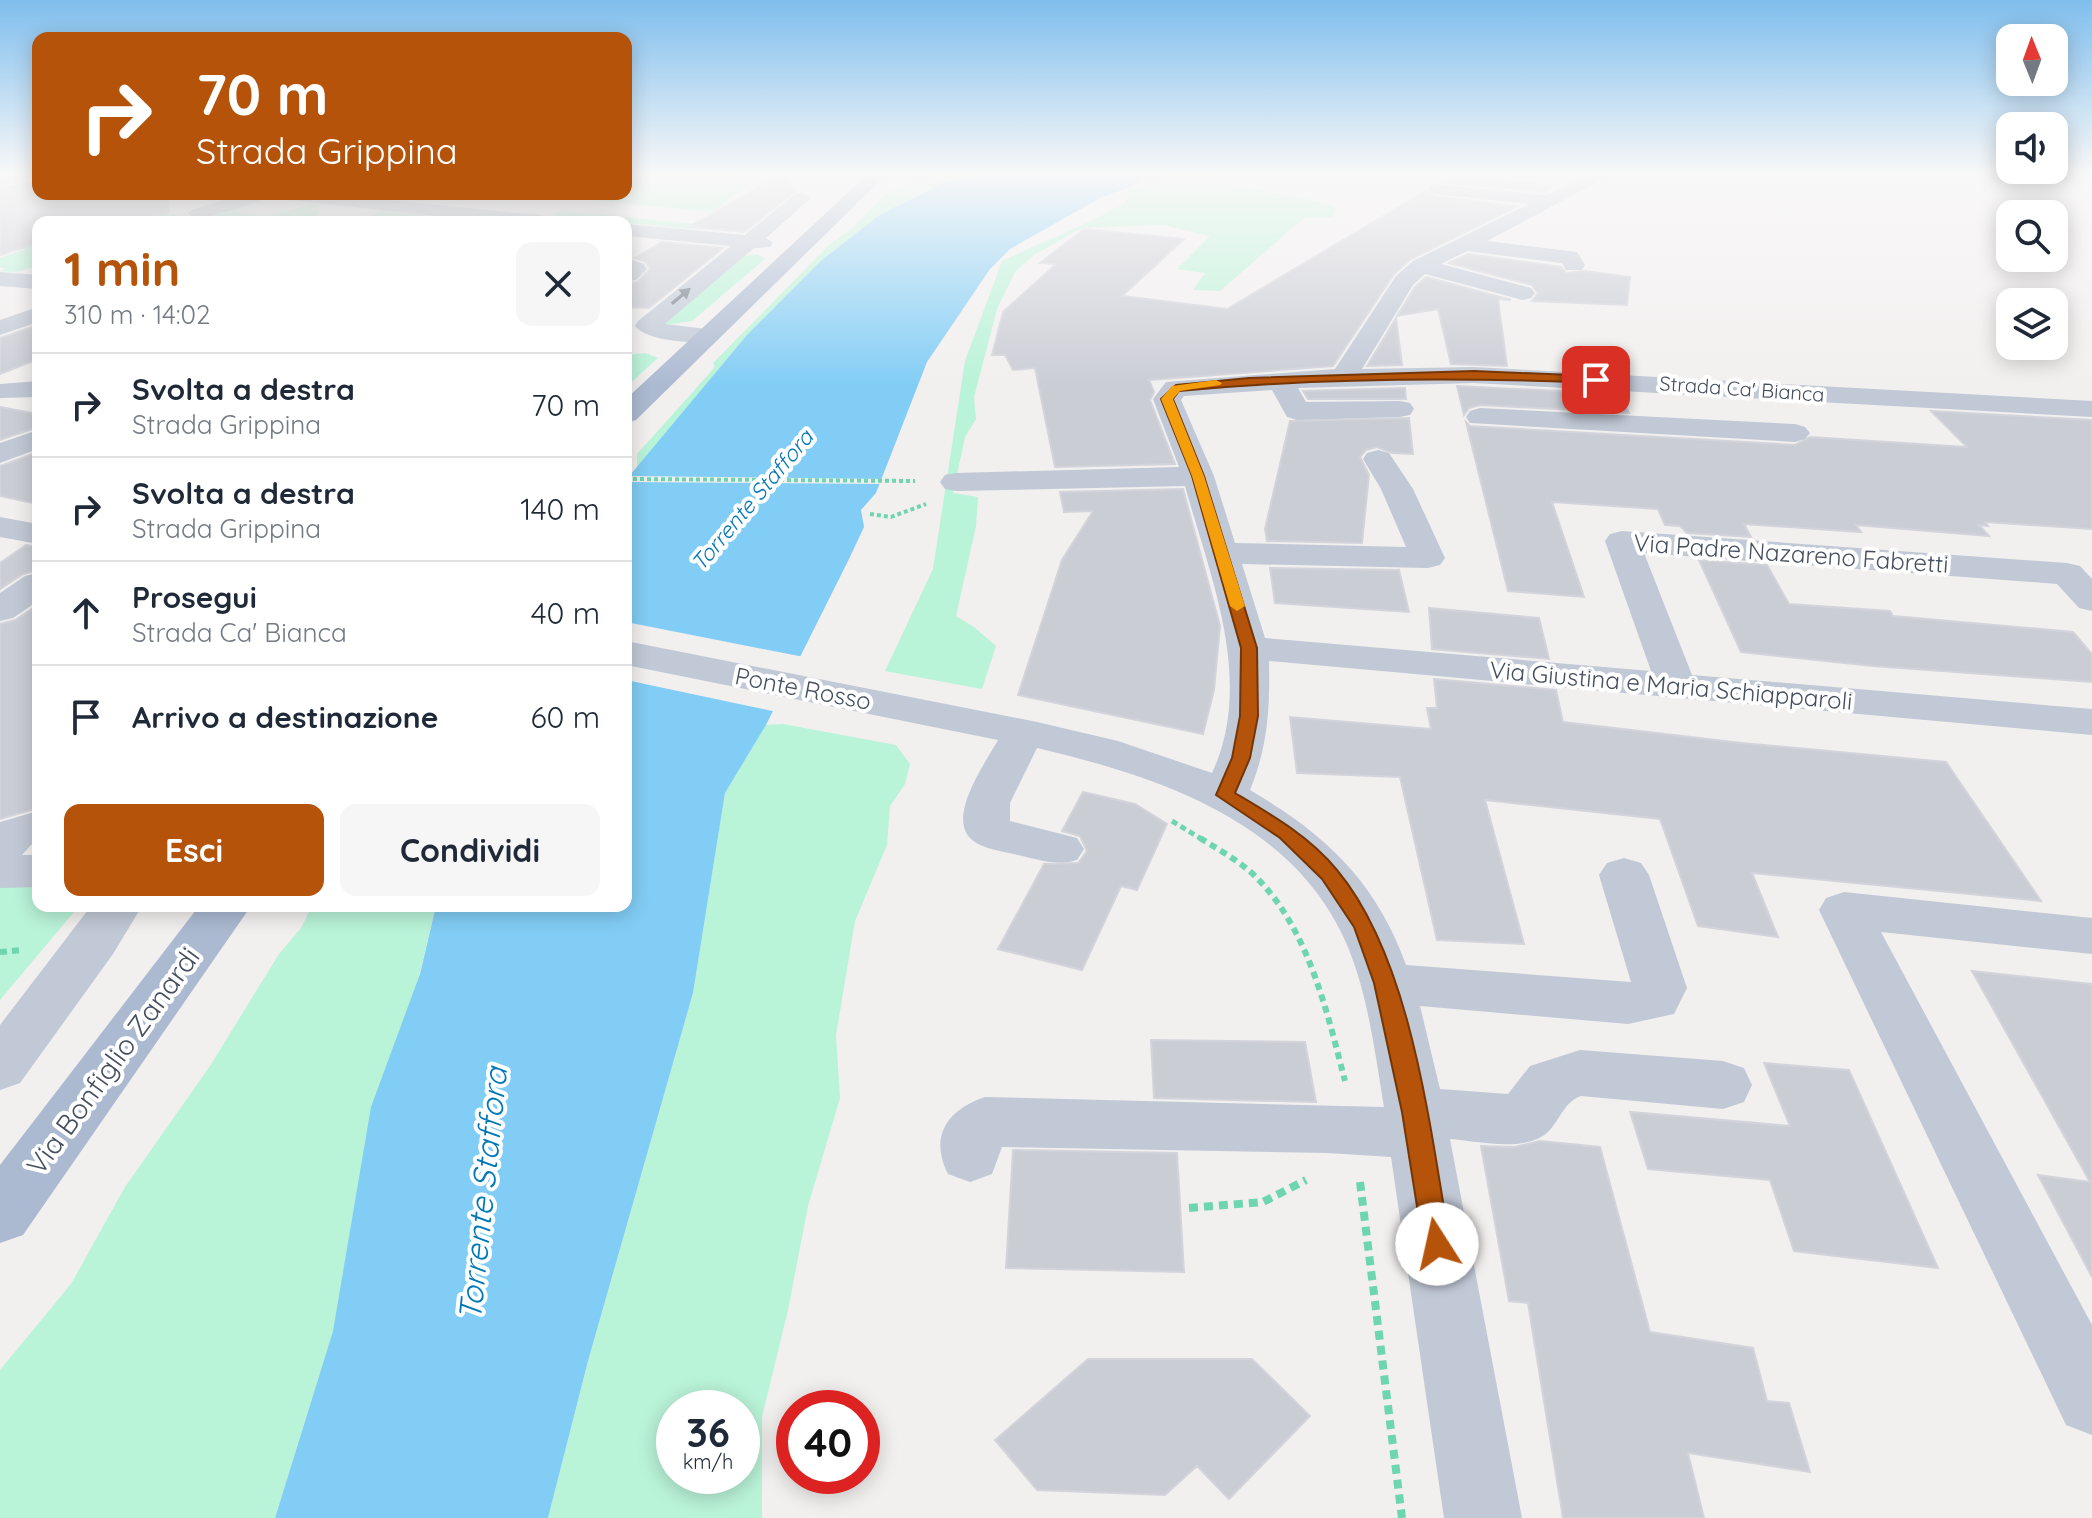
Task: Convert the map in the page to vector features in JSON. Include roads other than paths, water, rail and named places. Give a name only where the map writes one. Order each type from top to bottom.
[{"type":"main road","points":[[632,408],[803,244]]},
{"type":"main road","name":"Via Bonfiglio Zanardi","points":[[0,1215],[222,912]]},
{"type":"street","points":[[669,250],[680,244]]},
{"type":"street","points":[[637,337],[648,323],[745,244]]},
{"type":"street","points":[[767,244],[800,247]]},
{"type":"street","points":[[1344,377],[1404,281],[1421,266],[1463,244],[1526,273]]},
{"type":"street","points":[[1421,266],[1484,286],[1569,257],[1574,265]]},
{"type":"street","points":[[3,280],[32,272]]},
{"type":"street","points":[[3,280],[32,282]]},
{"type":"street","points":[[0,305],[32,294]]},
{"type":"street","points":[[0,328],[32,316]]},
{"type":"street","points":[[637,337],[700,341]]},
{"type":"street","name":"Strada Ca' Bianca","points":[[1198,476],[1167,399],[1176,388],[1344,377],[1474,375],[2092,409]]},
{"type":"street","points":[[1280,380],[1297,411],[1400,409]]},
{"type":"street","points":[[1714,387],[1745,430]]},
{"type":"street","points":[[6,391],[32,389]]},
{"type":"street","points":[[2050,407],[2090,439]]},
{"type":"street","points":[[1480,417],[1795,433]]},
{"type":"street","points":[[0,454],[32,441]]},
{"type":"street","points":[[1222,553],[1428,558],[1397,489],[1378,459]]},
{"type":"street","points":[[956,482],[1198,476],[1249,648],[1249,716],[1241,758],[1225,795]]},
{"type":"street","name":"Via Padre Nazareno Fabretti","points":[[1677,687],[1622,541],[2067,574],[2092,600]]},
{"type":"street","name":"Via Giustina e Maria Schiapparoli","points":[[1249,648],[2092,722]]},
{"type":"street","name":"Ponte Rosso","points":[[632,654],[1001,728],[1156,765],[1225,795],[1287,834],[1329,874],[1364,926],[1385,983],[1416,1123],[1483,1518]]},
{"type":"street","points":[[1001,728],[987,803],[987,828],[999,835],[1060,849]]},
{"type":"street","points":[[0,849],[14,834],[32,828]]},
{"type":"street","points":[[0,872],[32,871]]},
{"type":"street","points":[[1385,983],[1628,1003],[1655,999],[1660,988],[1624,875]]},
{"type":"street","points":[[2092,936],[1844,910],[2092,1399]]},
{"type":"street","points":[[0,1067],[113,912]]},
{"type":"street","points":[[970,1156],[973,1132],[985,1122],[1341,1129],[1517,1119],[1525,1116],[1551,1083],[1580,1073],[1723,1085]]},
{"type":"water","name":"Torrente Staffora","points":[[843,244],[1019,244],[990,269],[927,362],[876,493],[861,510],[864,527],[766,725],[725,793],[693,993],[588,1361],[548,1518],[275,1518],[333,1331],[371,1107],[420,974],[435,912],[632,912],[632,473],[747,335],[822,260]]}]
